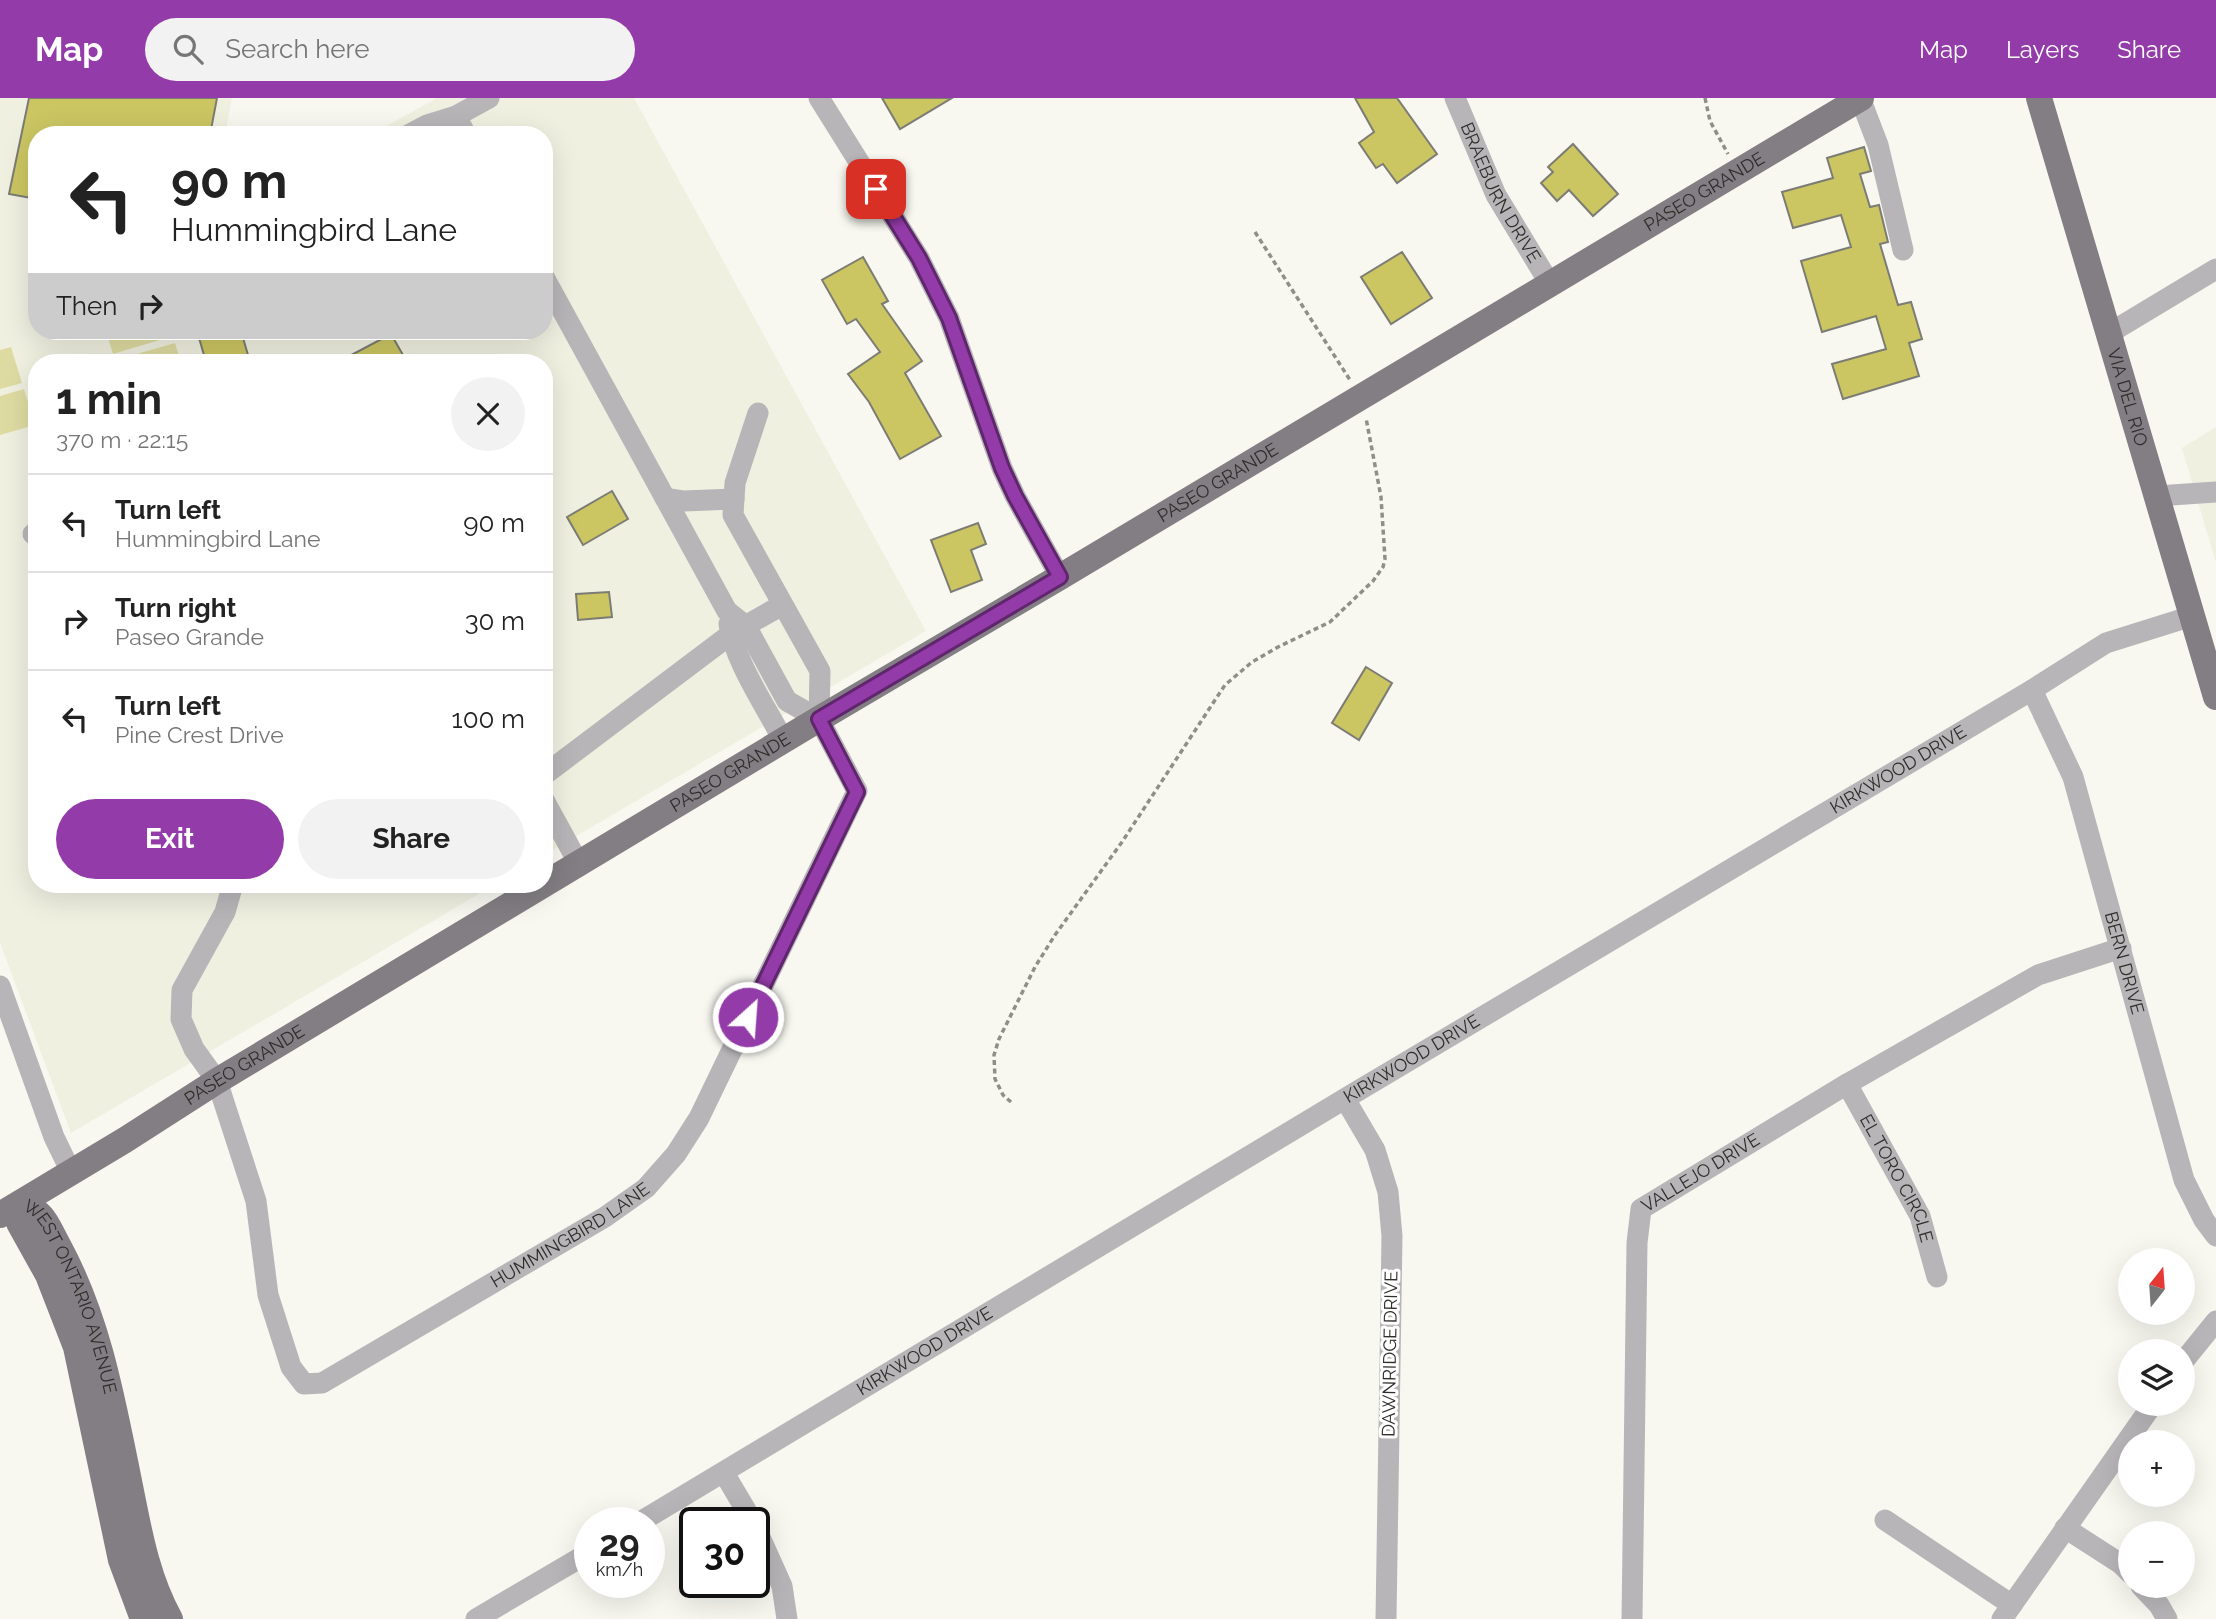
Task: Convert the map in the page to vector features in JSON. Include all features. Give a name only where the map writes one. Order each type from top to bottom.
[{"type":"main road","name":"PASEO GRANDE","points":[[553,880],[1860,98]]},
{"type":"main road","name":"VIA DEL RIO","points":[[2039,98],[2216,697]]},
{"type":"main road","name":"PASEO GRANDE","points":[[10,1209],[216,1081],[530,893]]},
{"type":"main road","name":"WEST ONTARIO AVENUE","points":[[10,1209],[48,1275],[76,1347],[121,1560],[143,1619]]},
{"type":"main road","name":"WEST ONTARIO AVENUE","points":[[10,1209],[38,1211],[69,1265],[90,1317],[99,1341],[144,1555],[170,1619]]},
{"type":"street","points":[[425,126],[456,116],[489,98]]},
{"type":"street","points":[[819,98],[919,258],[949,318],[1002,468],[1060,577]]},
{"type":"street","name":"BRAEBURN DRIVE","points":[[1455,98],[1496,195],[1550,284]]},
{"type":"street","points":[[1860,98],[1878,145],[1903,250]]},
{"type":"street","points":[[456,116],[461,126]]},
{"type":"street","points":[[2108,334],[2216,269]]},
{"type":"street","points":[[553,293],[738,630],[787,701],[819,719],[820,671],[733,515],[735,483],[758,413]]},
{"type":"street","points":[[2157,496],[2216,492]]},
{"type":"street","points":[[665,498],[684,501],[734,499]]},
{"type":"street","points":[[553,768],[738,630],[782,605]]},
{"type":"street","name":"KIRKWOOD DRIVE","points":[[665,1508],[2032,690],[2106,643],[2192,616]]},
{"type":"street","points":[[738,630],[741,661],[783,740]]},
{"type":"street","name":"BERN DRIVE","points":[[2032,690],[2073,777],[2184,1180],[2204,1220],[2216,1236]]},
{"type":"street","name":"HUMMINGBIRD LANE","points":[[216,1081],[256,1201],[268,1295],[291,1367],[304,1384],[322,1383],[605,1217],[646,1188],[676,1154],[699,1118],[857,792],[819,719]]},
{"type":"street","points":[[553,816],[579,864]]},
{"type":"street","points":[[216,1081],[194,1049],[181,1018],[182,989],[225,912],[230,893]]},
{"type":"street","name":"VALLEJO DRIVE","points":[[1632,1619],[1637,1243],[1641,1209],[1847,1084],[2038,975],[2121,948]]},
{"type":"street","points":[[0,986],[54,1137],[71,1172]]},
{"type":"street","name":"EL TORO CIRCLE","points":[[1847,1084],[1920,1216],[1937,1277]]},
{"type":"street","name":"DAWNRIDGE DRIVE","points":[[1345,1099],[1375,1150],[1388,1192],[1392,1236],[1386,1619]]},
{"type":"street","points":[[2195,1347],[2216,1321]]},
{"type":"street","points":[[1885,1520],[2007,1612],[2144,1416]]},
{"type":"street","points":[[724,1474],[744,1507]]},
{"type":"street","points":[[2065,1528],[2118,1562]]},
{"type":"street","points":[[770,1559],[782,1586],[787,1619]]},
{"type":"street","points":[[475,1619],[574,1561]]},
{"type":"street","points":[[2152,1598],[2167,1619]]},
{"type":"path","points":[[1705,98],[1710,121],[1728,153]]},
{"type":"path","points":[[1255,232],[1350,381]]},
{"type":"path","points":[[1012,1102],[998,1087],[994,1055],[999,1039],[1035,967],[1122,842],[1225,685],[1252,662],[1330,622],[1373,581],[1383,567],[1385,559],[1381,497],[1367,422]]},
{"type":"shaded area","points":[[0,98],[232,98],[227,126],[28,126],[28,340],[553,340],[553,126],[386,126],[437,98],[634,98],[926,631],[553,850],[553,354],[28,354],[28,893],[481,893],[71,1133],[0,943]]},
{"type":"shaded area","points":[[109,340],[160,340],[113,354]]},
{"type":"shaded area","points":[[175,343],[178,354],[137,354]]},
{"type":"shaded area","points":[[11,347],[22,383],[0,389],[0,350]]},
{"type":"shaded area","points":[[24,389],[28,402],[28,427],[0,435],[0,396]]},
{"type":"shaded area","points":[[2216,427],[2216,563],[2182,448]]},
{"type":"building","points":[[29,98],[217,98],[212,126],[28,126],[28,197],[9,194]]},
{"type":"building","points":[[882,98],[952,98],[900,129]]},
{"type":"building","points":[[1355,98],[1397,98],[1437,154],[1397,183],[1383,164],[1376,168],[1359,143],[1374,132]]},
{"type":"building","points":[[1573,144],[1618,194],[1593,216],[1569,190],[1557,201],[1541,183],[1553,172],[1548,167]]},
{"type":"building","points":[[1864,147],[1871,171],[1860,174],[1870,207],[1879,205],[1888,242],[1880,244],[1898,305],[1911,302],[1922,339],[1909,343],[1919,376],[1843,399],[1832,364],[1886,349],[1876,316],[1822,332],[1801,261],[1851,247],[1841,215],[1793,228],[1782,192],[1833,178],[1827,158]]},
{"type":"building","points":[[1402,252],[1432,298],[1391,324],[1361,277]]},
{"type":"building","points":[[863,257],[888,301],[882,304],[922,361],[905,373],[941,436],[900,459],[869,402],[848,374],[880,352],[856,319],[847,324],[822,280]]},
{"type":"building","points":[[200,340],[244,340],[248,354],[204,354]]},
{"type":"building","points":[[380,340],[394,340],[402,354],[353,354]]},
{"type":"building","points":[[612,491],[628,519],[583,545],[567,517]]},
{"type":"building","points":[[978,523],[986,544],[971,550],[982,580],[951,592],[931,540]]},
{"type":"building","points":[[609,592],[612,617],[578,620],[576,594]]},
{"type":"building","points":[[1366,667],[1392,683],[1359,740],[1332,723]]},
{"type":"route","points":[[748,1017],[857,792],[819,719],[1060,577],[1002,468],[949,318],[919,258],[876,189]]}]
